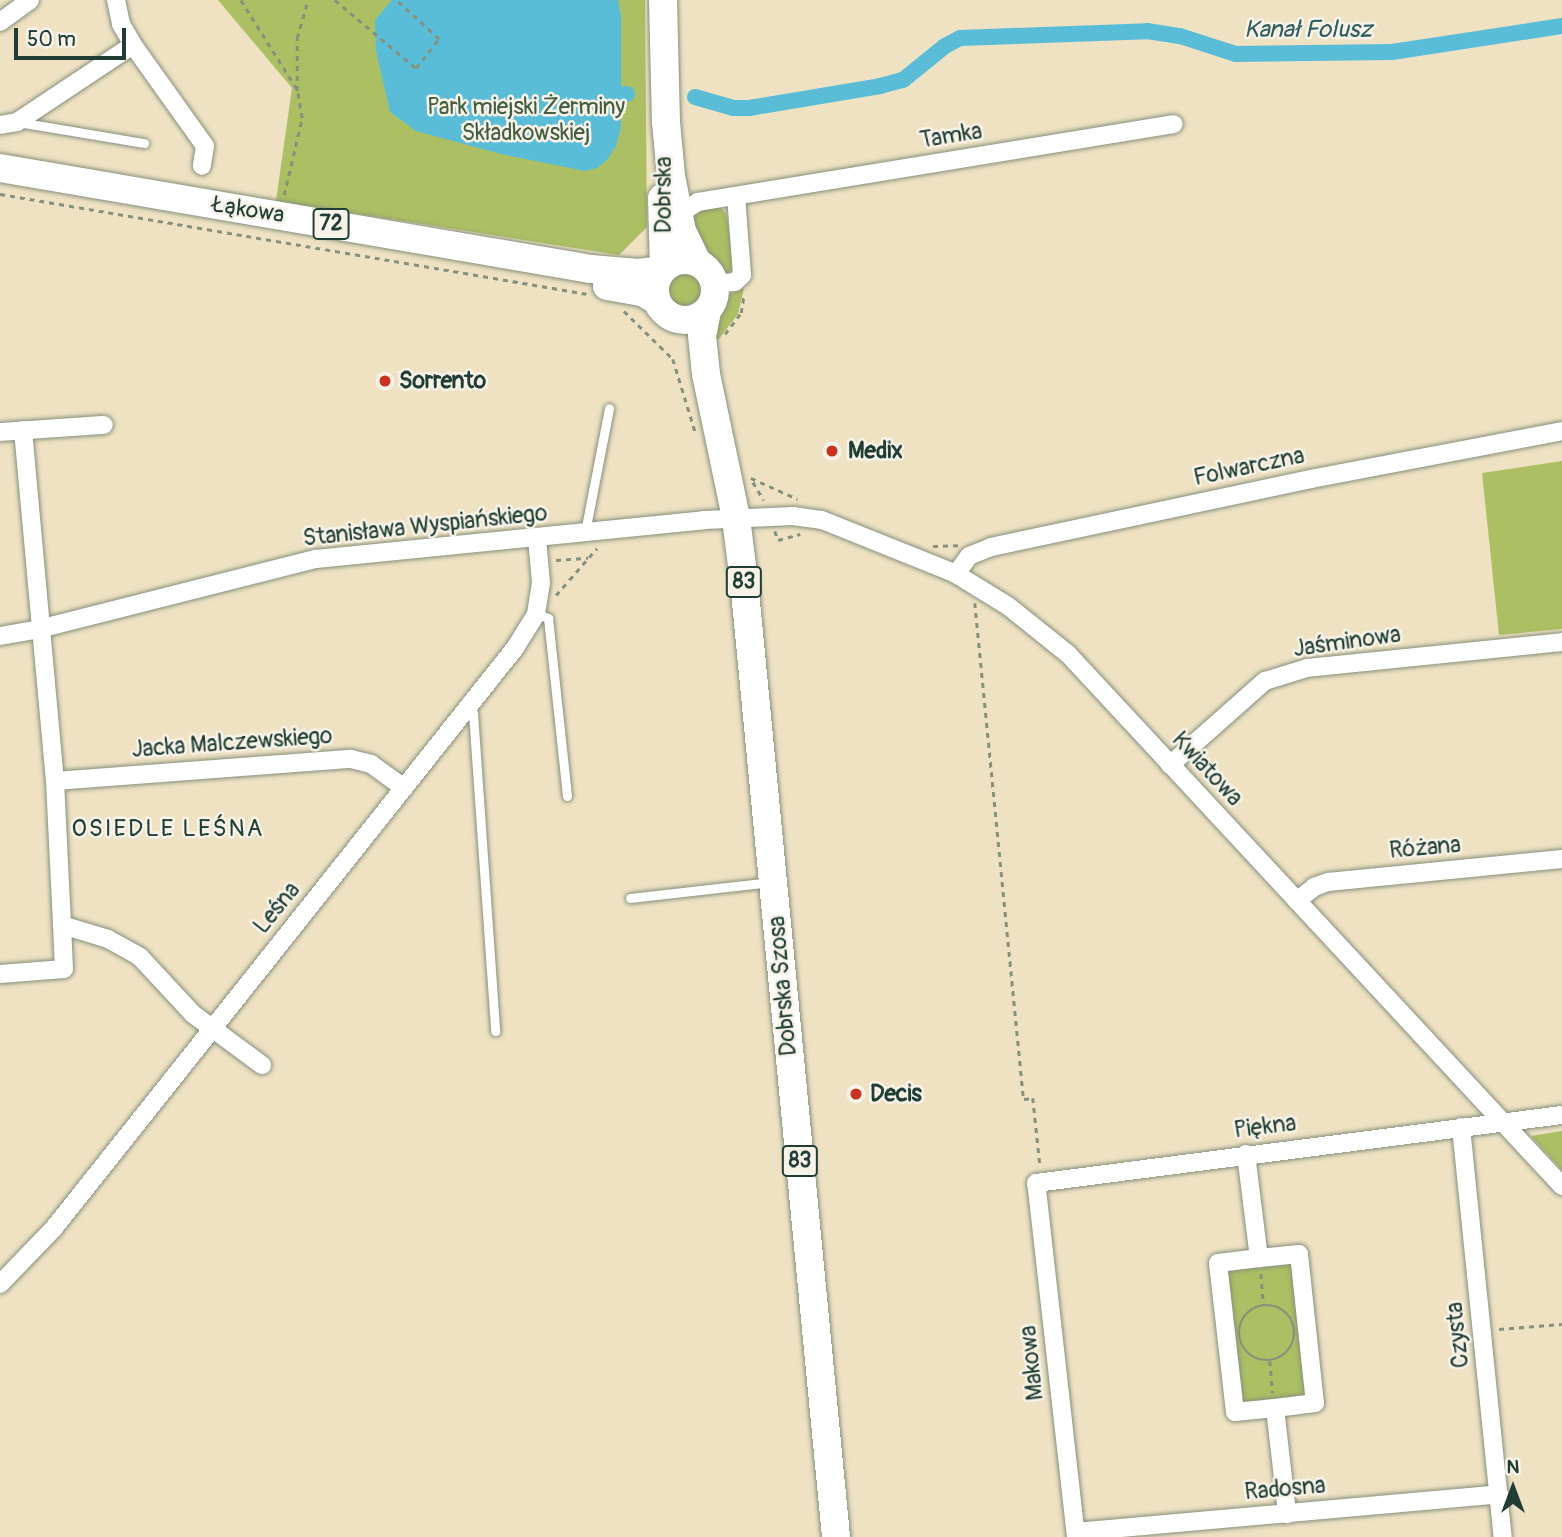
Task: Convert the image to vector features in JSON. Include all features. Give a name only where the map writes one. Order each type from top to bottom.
[{"type":"main road","name":"Dobrska","points":[[662,2],[666,122],[671,176],[680,220],[697,262]]},
{"type":"main road","name":"Dobrska","points":[[663,269],[662,190],[666,122]]},
{"type":"main road","name":"Łąkowa","points":[[0,168],[591,269],[638,273],[663,269]]},
{"type":"main road","name":"Łąkowa","points":[[0,183],[642,292],[665,310]]},
{"type":"main road","name":"72","points":[[663,269],[680,260],[697,262]]},
{"type":"main road","points":[[663,269],[655,284],[665,310],[692,320],[707,311],[713,303],[715,284],[705,267],[697,262]]},
{"type":"main road","name":"Dobrska Szosa","points":[[665,310],[736,518],[774,882],[836,1537]]},
{"type":"main road","name":"Dobrska Szosa","points":[[707,311],[702,326],[707,438]]},
{"type":"street","points":[[0,22],[30,0]]},
{"type":"street","points":[[116,0],[121,24],[133,45],[205,146],[202,166]]},
{"type":"street","points":[[9,124],[133,45]]},
{"type":"street","name":"Tamka","points":[[680,220],[691,205],[736,196],[1174,124]]},
{"type":"street","points":[[715,284],[735,282],[742,275],[736,196]]},
{"type":"street","points":[[0,432],[104,425]]},
{"type":"street","points":[[0,974],[64,969],[55,781],[38,629],[23,430]]},
{"type":"street","name":"Folwarczna","points":[[956,574],[969,556],[991,547],[1311,479],[1562,431]]},
{"type":"street","name":"Kwiatowa","points":[[736,518],[802,516],[822,520],[956,574],[1032,623],[1068,654],[1562,1186]]},
{"type":"street","name":"Stanisława Wyspiańskiego","points":[[0,636],[38,629],[316,559],[736,518]]},
{"type":"street","name":"Leśna","points":[[0,1284],[54,1228],[540,616],[541,583],[537,538]]},
{"type":"street","name":"Jaśminowa","points":[[1170,765],[1265,681],[1307,668],[1562,642]]},
{"type":"street","name":"Jacka Malczewskiego","points":[[55,781],[351,759],[371,764],[404,788]]},
{"type":"street","name":"Różana","points":[[1297,901],[1314,887],[1328,882],[1562,859]]},
{"type":"street","points":[[62,925],[108,939],[140,957],[186,1007],[262,1065]]},
{"type":"street","name":"Piękna","points":[[1039,1183],[1562,1115]]},
{"type":"street","name":"Czysta","points":[[1461,1128],[1503,1537]]},
{"type":"street","points":[[1246,1154],[1259,1258]]},
{"type":"street","name":"Makowa","points":[[1039,1183],[1076,1534]]},
{"type":"street","points":[[1298,1254],[1315,1404],[1275,1408],[1235,1412],[1218,1263],[1298,1254]]},
{"type":"street","points":[[1275,1408],[1287,1514]]},
{"type":"street","name":"Radosna","points":[[1076,1534],[1499,1494]]},
{"type":"lane","points":[[9,124],[144,143]]},
{"type":"lane","points":[[584,534],[609,408]]},
{"type":"lane","points":[[540,616],[548,618],[567,796]]},
{"type":"lane","points":[[469,705],[473,713],[495,1031]]},
{"type":"lane","points":[[630,898],[774,882]]},
{"type":"path","points":[[241,0],[297,91]]},
{"type":"path","points":[[281,207],[302,118],[297,91],[297,38],[308,0]]},
{"type":"path","points":[[335,0],[416,68],[439,39],[396,0]]},
{"type":"path","points":[[0,194],[596,295]]},
{"type":"path","points":[[721,340],[741,313],[745,291]]},
{"type":"path","points":[[619,306],[673,359],[707,438]]},
{"type":"path","points":[[747,473],[768,505]]},
{"type":"path","points":[[751,479],[803,501]]},
{"type":"path","points":[[778,500],[784,494]]},
{"type":"path","points":[[931,546],[968,542]]},
{"type":"path","points":[[540,616],[595,548],[607,544]]},
{"type":"path","points":[[548,561],[588,558]]},
{"type":"path","points":[[972,583],[1024,1099],[1033,1098],[1039,1183]]},
{"type":"path","points":[[1259,1258],[1264,1306]]},
{"type":"path","points":[[1264,1306],[1281,1309],[1288,1315],[1295,1331],[1295,1340],[1286,1354],[1270,1361],[1251,1356],[1240,1341],[1242,1322],[1255,1308],[1264,1306]]},
{"type":"path","points":[[1482,1330],[1562,1324]]},
{"type":"path","points":[[1270,1361],[1275,1408]]},
{"type":"green space","name":"Park miejski Żerminy Składkowskiej","points":[[218,0],[645,0],[647,227],[619,255],[276,201],[292,88]]},
{"type":"green space","points":[[717,204],[726,213],[731,240],[734,267],[726,275],[721,275],[706,255],[689,210]]},
{"type":"green space","points":[[685,269],[700,275],[706,290],[700,305],[685,311],[670,305],[664,290],[670,275]]},
{"type":"green space","points":[[744,288],[738,314],[719,339],[712,340],[717,313],[724,297]]},
{"type":"green space","points":[[1562,461],[1562,629],[1499,635],[1482,473]]},
{"type":"green space","points":[[1562,1131],[1562,1170],[1531,1136]]},
{"type":"green space","points":[[1294,1264],[1308,1395],[1241,1402],[1227,1271]]},
{"type":"water","points":[[392,0],[618,0],[621,16],[621,127],[616,146],[607,160],[597,168],[585,171],[501,154],[416,131],[390,112],[376,51],[375,20]]},
{"type":"waterway","name":"Kanał Folusz","points":[[695,97],[733,108],[749,108],[880,86],[903,80],[945,46],[960,38],[1147,31],[1180,36],[1236,54],[1392,52],[1562,26]]},
{"type":"waterway","name":"Kanał Folusz","points":[[621,95],[627,94]]},
{"type":"place","name":"Sorrento","points":[[385,381]]},
{"type":"place","name":"Medix","points":[[832,451]]},
{"type":"place","name":"Decis","points":[[856,1094]]},
{"type":"district","name":"OSIEDLE LEŚNA","points":[[168,829]]}]
